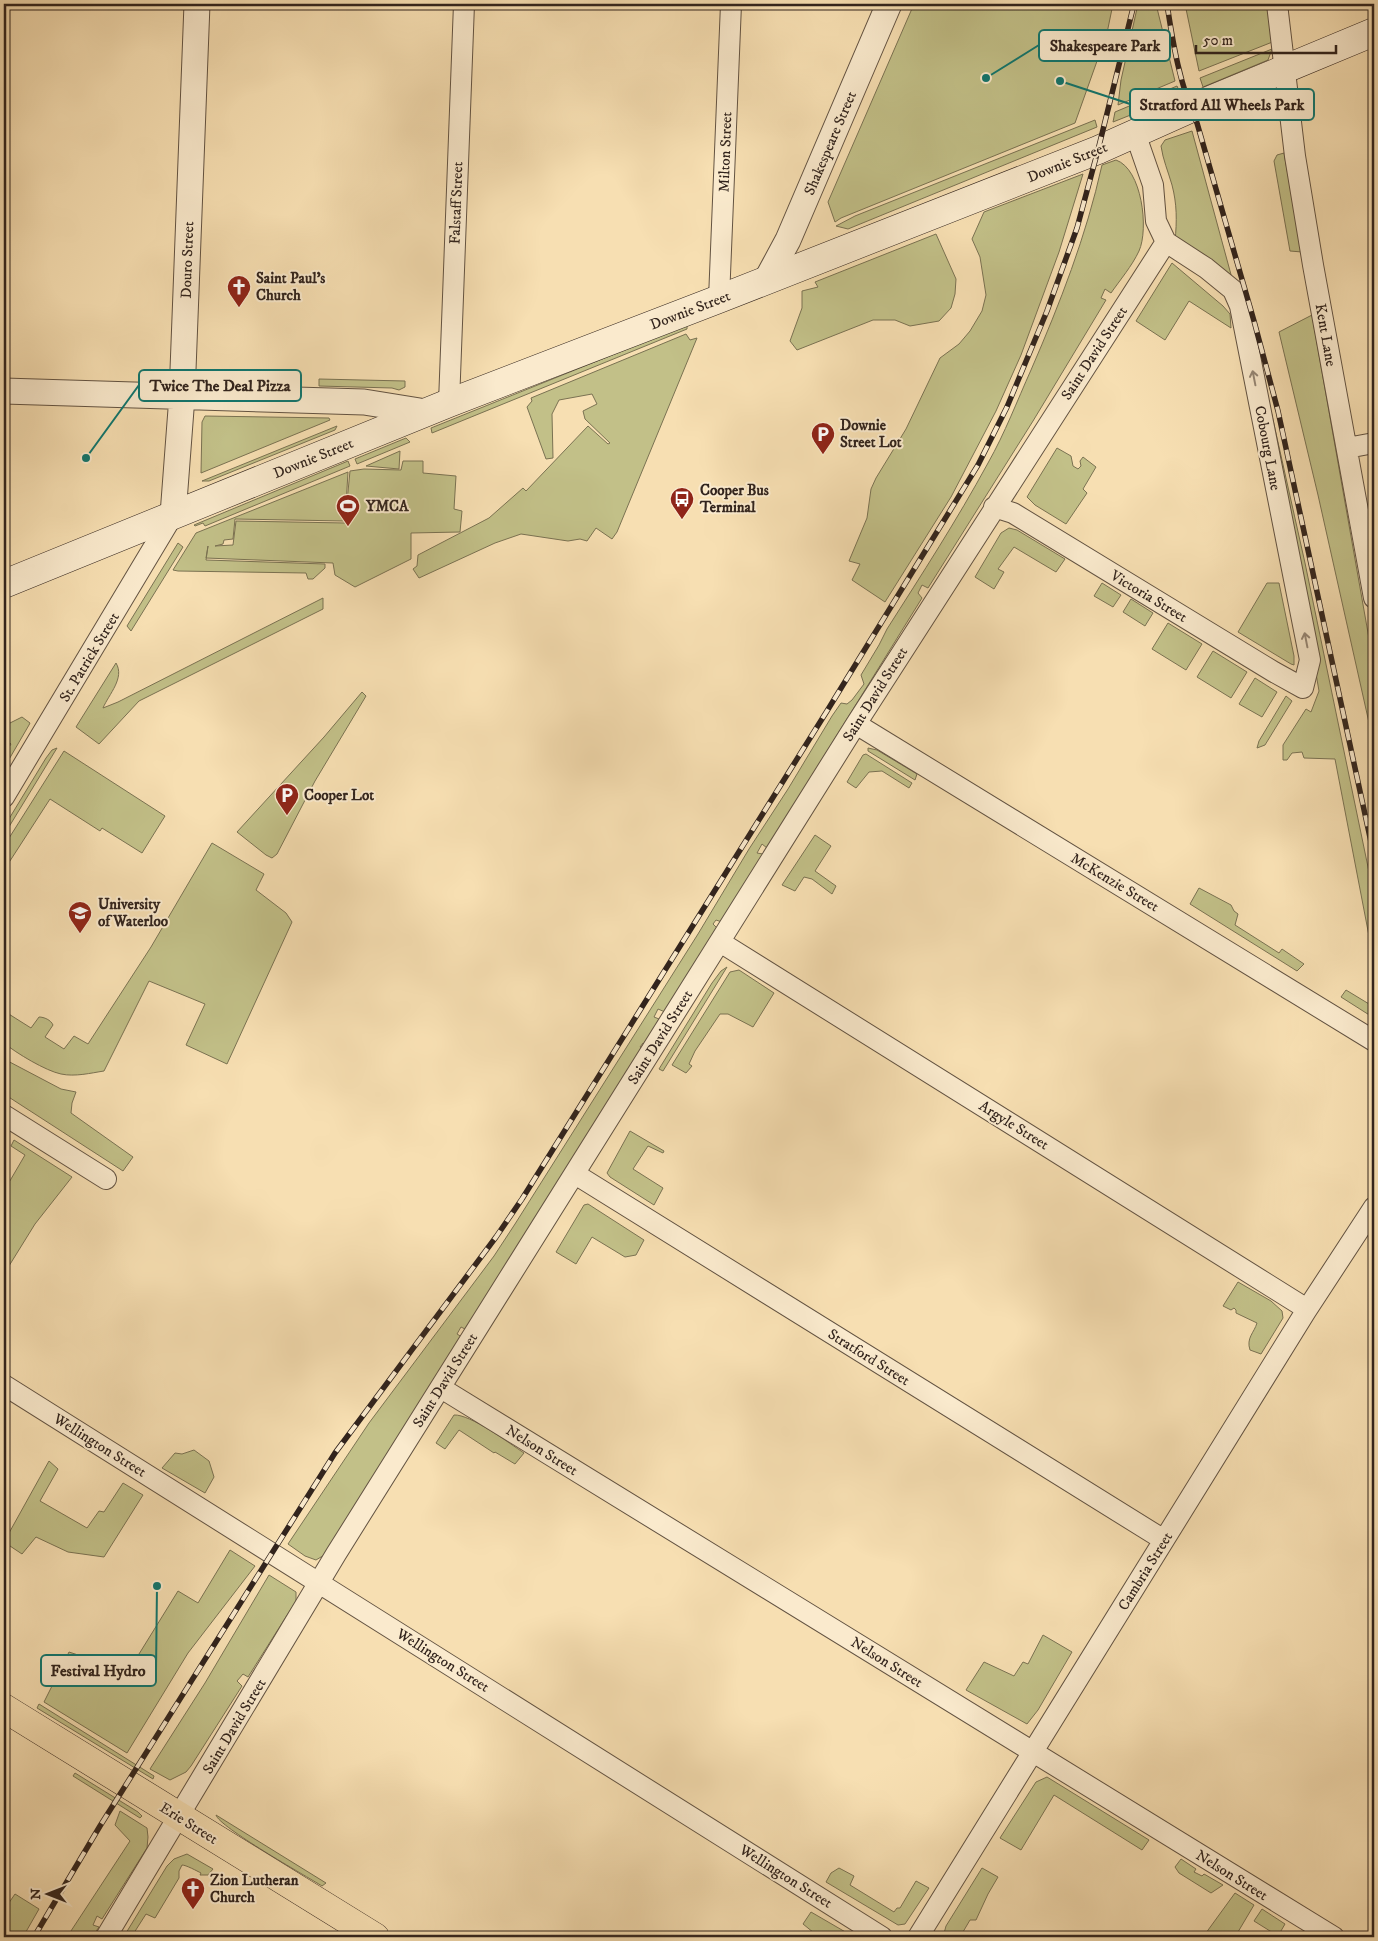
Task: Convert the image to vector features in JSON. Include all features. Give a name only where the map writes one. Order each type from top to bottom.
[{"type":"main road","name":"Downie Street","points":[[4,584],[438,407],[1098,150],[1374,32]]},
{"type":"main road","name":"Erie Street","points":[[4,1708],[376,1937]]},
{"type":"street","name":"Douro Street","points":[[173,515],[182,396],[197,4]]},
{"type":"street","name":"Falstaff Street","points":[[438,407],[464,4]]},
{"type":"street","name":"Milton Street","points":[[719,299],[732,4]]},
{"type":"street","name":"Shakespeare Street","points":[[767,279],[799,215],[889,4]]},
{"type":"street","name":"Kent Lane","points":[[1277,4],[1295,156],[1374,598]]},
{"type":"street","points":[[1135,133],[1153,185],[1156,221],[1166,242]]},
{"type":"street","name":"Saint David Street","points":[[106,1937],[319,1582],[440,1388],[856,724],[1166,242]]},
{"type":"street","name":"Cobourg Lane","points":[[1166,242],[1206,268],[1233,290],[1240,306],[1310,660],[1303,688]]},
{"type":"street","points":[[4,391],[364,402],[438,407]]},
{"type":"street","points":[[1347,448],[1374,443]]},
{"type":"street","name":"Victoria Street","points":[[994,507],[1012,513],[1303,688]]},
{"type":"street","name":"St. Patrick Street","points":[[4,797],[173,515]]},
{"type":"street","name":"McKenzie Street","points":[[856,724],[1374,1041]]},
{"type":"street","name":"Argyle Street","points":[[720,942],[1307,1309]]},
{"type":"street","points":[[4,1115],[106,1178]]},
{"type":"street","name":"Stratford Street","points":[[575,1174],[1164,1540]]},
{"type":"street","name":"Cambria Street","points":[[918,1937],[1027,1764],[1032,1752],[1307,1309],[1374,1207]]},
{"type":"street","name":"Wellington Street","points":[[4,1385],[882,1937]]},
{"type":"street","name":"Nelson Street","points":[[440,1388],[1334,1937]]},
{"type":"shaded area","points":[[914,4],[1113,4],[1107,33],[1075,123],[835,222],[828,202]]},
{"type":"shaded area","points":[[1138,4],[1156,4],[1175,81],[1118,105],[1121,80]]},
{"type":"shaded area","points":[[1185,4],[1268,4],[1275,41],[1199,71]]},
{"type":"shaded area","points":[[1272,49],[1268,60],[1203,87],[1200,78]]},
{"type":"shaded area","points":[[1177,86],[1181,95],[1113,122],[1115,112]]},
{"type":"shaded area","points":[[1095,120],[1097,127],[848,229],[836,226],[855,216]]},
{"type":"shaded area","points":[[1192,131],[1233,282],[1175,241],[1175,199],[1161,146],[1165,140]]},
{"type":"shaded area","points":[[1284,153],[1302,252],[1290,251],[1274,161],[1277,155]]},
{"type":"shaded area","points":[[1116,160],[1125,166],[1132,175],[1141,201],[1143,215],[1142,241],[1136,257],[1111,293],[1105,289],[1101,298],[1106,300],[1033,421],[928,588],[922,585],[918,593],[922,598],[767,848],[762,844],[757,853],[763,854],[722,922],[716,920],[713,924],[717,928],[665,1012],[658,1009],[654,1017],[659,1019],[645,1045],[643,1043],[640,1047],[642,1049],[467,1330],[461,1327],[457,1334],[462,1337],[326,1554],[316,1560],[305,1556],[288,1544],[369,1423],[494,1256],[698,934],[832,716],[841,703],[847,704],[852,700],[864,684],[861,675],[887,629],[964,505],[1000,440],[1062,295],[1096,192],[1102,165]]},
{"type":"shaded area","points":[[1083,174],[1059,252],[1021,355],[996,411],[951,497],[885,602],[852,580],[860,564],[849,561],[867,518],[871,489],[876,478],[906,429],[940,358],[959,344],[970,331],[982,311],[986,295],[980,257],[972,239],[984,212]]},
{"type":"shaded area","points":[[936,234],[956,279],[955,294],[951,308],[939,321],[910,326],[895,320],[873,320],[797,350],[790,341],[802,308],[802,291],[818,287],[815,282]]},
{"type":"shaded area","points":[[1172,263],[1223,306],[1230,314],[1231,328],[1189,301],[1165,340],[1136,321]]},
{"type":"shaded area","points":[[1312,315],[1374,667],[1374,745],[1279,332]]},
{"type":"shaded area","points":[[687,326],[687,329],[432,433],[431,428]]},
{"type":"shaded area","points":[[686,334],[690,340],[697,338],[617,532],[612,539],[596,528],[587,541],[580,539],[568,541],[521,534],[495,543],[419,578],[413,569],[417,566],[418,555],[489,518],[523,488],[526,491],[588,426],[608,444],[610,443],[585,419],[583,411],[597,404],[592,394],[559,400],[552,414],[553,458],[546,459],[527,407],[532,401],[531,398]]},
{"type":"shaded area","points":[[319,379],[405,381],[405,387],[399,390],[392,388],[319,386]]},
{"type":"shaded area","points":[[1271,411],[1305,563],[1374,896],[1374,962],[1335,759],[1304,758],[1302,752],[1292,753],[1287,760],[1283,760],[1283,745],[1306,709],[1311,712],[1319,691]]},
{"type":"shaded area","points":[[205,416],[329,418],[330,420],[201,473],[202,422]]},
{"type":"shaded area","points":[[337,426],[335,430],[209,481],[202,481]]},
{"type":"shaded area","points":[[406,438],[410,442],[357,464],[355,459]]},
{"type":"shaded area","points":[[1057,448],[1071,456],[1073,466],[1078,469],[1081,466],[1080,461],[1083,457],[1096,467],[1083,489],[1087,493],[1066,524],[1035,505],[1027,497]]},
{"type":"shaded area","points":[[400,451],[399,469],[366,466]]},
{"type":"shaded area","points":[[348,461],[350,466],[205,526],[203,523],[194,525]]},
{"type":"shaded area","name":"YMCA","points":[[403,461],[423,461],[423,473],[456,476],[454,509],[462,511],[460,532],[411,533],[411,559],[355,587],[335,575],[333,563],[206,558],[206,560],[325,564],[325,568],[313,579],[308,579],[306,573],[173,570],[196,533],[348,472],[345,521],[235,519],[233,539],[224,540],[223,544],[215,546],[233,545],[236,521],[345,523],[350,471],[364,469],[401,470]]},
{"type":"shaded area","points":[[1009,528],[1017,530],[1065,559],[1056,572],[1014,547],[998,569],[1004,572],[994,589],[975,577],[1001,533]]},
{"type":"shaded area","points":[[178,543],[183,547],[131,631],[127,626]]},
{"type":"shaded area","points":[[1102,583],[1121,595],[1113,607],[1094,596]]},
{"type":"shaded area","points":[[1267,583],[1279,583],[1294,656],[1294,665],[1238,632]]},
{"type":"shaded area","points":[[323,598],[323,609],[139,701],[99,744],[76,727],[116,663],[119,674],[103,708]]},
{"type":"shaded area","points":[[1131,599],[1153,613],[1145,626],[1123,612]]},
{"type":"shaded area","points":[[1168,623],[1202,644],[1186,670],[1152,649]]},
{"type":"shaded area","points":[[1213,651],[1247,672],[1231,698],[1197,677]]},
{"type":"shaded area","points":[[1255,678],[1277,692],[1262,717],[1239,704]]},
{"type":"shaded area","points":[[362,692],[366,696],[315,781],[277,854],[272,858],[266,855],[237,832],[324,737]]},
{"type":"shaded area","points":[[1286,696],[1292,701],[1265,745],[1257,748],[1259,741]]},
{"type":"shaded area","points":[[22,717],[30,723],[4,768],[4,755],[11,744],[4,737],[4,726]]},
{"type":"shaded area","points":[[57,748],[4,835],[4,827],[46,758],[52,750]]},
{"type":"shaded area","points":[[868,748],[877,750],[917,774],[915,780],[868,751]]},
{"type":"shaded area","points":[[64,751],[165,816],[142,853],[102,828],[100,831],[50,799],[8,864],[4,862],[4,846]]},
{"type":"shaded area","points":[[866,754],[912,783],[909,788],[882,771],[869,772],[856,788],[847,782],[863,755]]},
{"type":"shaded area","points":[[815,835],[831,846],[815,871],[836,886],[832,894],[812,879],[804,877],[795,891],[782,885]]},
{"type":"shaded area","points":[[212,843],[264,874],[256,890],[286,913],[292,922],[227,1064],[186,1045],[205,1004],[149,981],[104,1071],[77,1075],[61,1074],[31,1061],[4,1043],[4,1011],[31,1028],[39,1017],[49,1020],[53,1025],[45,1037],[64,1049],[74,1036],[88,1044],[151,947]]},
{"type":"shaded area","points":[[1199,888],[1231,905],[1238,914],[1235,925],[1279,953],[1282,949],[1304,964],[1297,971],[1190,904]]},
{"type":"shaded area","points":[[727,967],[663,1071],[659,1069],[712,983],[721,971]]},
{"type":"shaded area","points":[[739,970],[774,993],[753,1027],[728,1014],[720,1014],[695,1051],[689,1064],[692,1066],[686,1073],[672,1065],[730,972]]},
{"type":"shaded area","points":[[1346,990],[1374,1007],[1374,1018],[1341,997]]},
{"type":"shaded area","points":[[4,1059],[61,1089],[76,1092],[71,1113],[133,1157],[123,1171],[4,1094]]},
{"type":"shaded area","points":[[630,1131],[664,1151],[663,1153],[648,1146],[633,1169],[663,1188],[654,1205],[610,1177],[607,1173]]},
{"type":"shaded area","points":[[14,1140],[72,1177],[35,1224],[4,1274],[4,1191],[25,1155],[11,1146]]},
{"type":"shaded area","points":[[588,1204],[644,1240],[636,1255],[625,1257],[592,1237],[576,1264],[556,1252],[584,1205]]},
{"type":"shaded area","points":[[1238,1282],[1271,1301],[1282,1311],[1283,1318],[1261,1354],[1250,1350],[1249,1346],[1257,1323],[1236,1313],[1234,1308],[1231,1310],[1223,1306]]},
{"type":"shaded area","points":[[454,1415],[470,1419],[524,1453],[515,1464],[459,1430],[445,1449],[436,1443]]},
{"type":"shaded area","points":[[194,1450],[209,1461],[214,1477],[205,1493],[162,1468],[175,1453],[182,1454]]},
{"type":"shaded area","points":[[49,1461],[58,1469],[40,1501],[87,1528],[99,1511],[104,1512],[123,1483],[143,1495],[104,1557],[68,1552],[36,1537],[22,1554],[4,1542]]},
{"type":"shaded area","points":[[230,1550],[255,1566],[188,1653],[127,1753],[44,1702],[69,1652],[81,1656],[100,1667],[123,1668],[139,1654],[178,1591],[198,1603]]},
{"type":"shaded area","points":[[269,1575],[296,1592],[296,1601],[248,1677],[243,1674],[237,1681],[242,1686],[191,1766],[186,1772],[170,1780],[150,1769],[205,1683]]},
{"type":"shaded area","points":[[1043,1635],[1072,1652],[1038,1710],[1027,1724],[966,1690],[984,1662],[1014,1676],[1023,1662],[1028,1664]]},
{"type":"shaded area","points":[[39,1704],[154,1776],[153,1779],[37,1708]]},
{"type":"shaded area","points":[[75,1773],[142,1816],[140,1818],[73,1776]]},
{"type":"shaded area","points":[[1047,1777],[1149,1840],[1142,1850],[1054,1795],[1021,1850],[1000,1838],[1036,1782]]},
{"type":"shaded area","points":[[120,1811],[147,1828],[147,1848],[102,1919],[97,1916],[93,1925],[99,1927],[92,1937],[67,1937],[130,1841],[115,1825]]},
{"type":"shaded area","points":[[216,1815],[326,1883],[322,1886],[264,1851],[232,1830]]},
{"type":"shaded area","points":[[187,1854],[213,1869],[208,1875],[200,1875],[201,1873],[182,1865],[179,1871],[179,1878],[155,1918],[146,1914],[132,1936],[126,1933],[167,1866],[174,1859]]},
{"type":"shaded area","points":[[1181,1859],[1196,1869],[1194,1872],[1202,1876],[1204,1874],[1223,1885],[1211,1893],[1179,1873],[1175,1867]]},
{"type":"shaded area","points":[[839,1868],[854,1876],[850,1885],[894,1912],[897,1908],[900,1908],[916,1881],[929,1888],[905,1924],[898,1925],[826,1882],[831,1873]]},
{"type":"shaded area","points":[[982,1868],[998,1877],[976,1920],[970,1920],[960,1937],[943,1937],[946,1926]]},
{"type":"shaded area","points":[[1235,1893],[1254,1905],[1235,1937],[1203,1937]]},
{"type":"shaded area","points":[[15,1894],[39,1909],[23,1937],[4,1937],[4,1910]]},
{"type":"shaded area","points":[[1262,1909],[1285,1924],[1278,1936],[1254,1921]]},
{"type":"shaded area","points":[[811,1912],[854,1937],[819,1937],[803,1924]]},
{"type":"railway","points":[[34,1937],[100,1826],[335,1453],[496,1237],[522,1199],[827,711],[978,465],[1007,407],[1047,311],[1077,228],[1134,4]]},
{"type":"railway","points":[[1167,4],[1182,80],[1197,123],[1278,411],[1374,856]]},
{"type":"place","name":"Shakespeare Park","points":[[986,78]]},
{"type":"place","name":"Stratford All Wheels Park","points":[[1060,81]]},
{"type":"place","name":"Saint Paul's Church","points":[[239,308]]},
{"type":"place","name":"Downie Street Lot","points":[[823,455]]},
{"type":"place","name":"Twice The Deal Pizza","points":[[86,458]]},
{"type":"place","name":"Cooper Bus Terminal","points":[[682,520]]},
{"type":"place","name":"YMCA","points":[[348,527]]},
{"type":"place","name":"Cooper Lot","points":[[287,816]]},
{"type":"place","name":"University of Waterloo","points":[[80,934]]},
{"type":"place","name":"Festival Hydro","points":[[157,1586]]},
{"type":"place","name":"Zion Lutheran Church","points":[[193,1910]]}]
